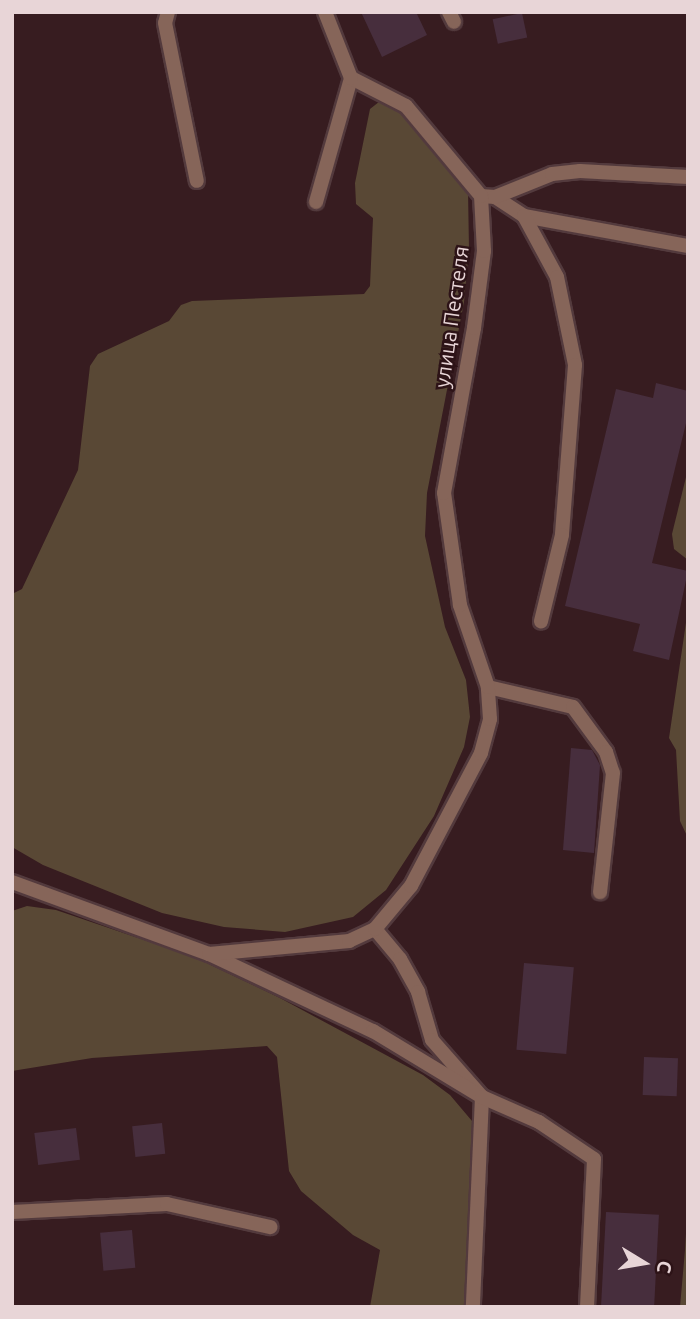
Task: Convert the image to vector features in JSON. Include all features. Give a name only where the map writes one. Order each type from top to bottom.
[{"type":"street","points":[[168,12],[165,23],[197,180]]},
{"type":"street","points":[[316,202],[351,78],[325,12]]},
{"type":"street","points":[[351,78],[406,106],[488,196],[524,216],[688,246]]},
{"type":"street","points":[[488,196],[552,174],[580,171],[688,177]]},
{"type":"street","name":"улица Пестеля","points":[[374,929],[411,886],[471,776],[490,719],[488,687],[460,605],[444,492],[482,264],[488,196]]},
{"type":"street","points":[[524,216],[557,276],[575,365],[562,535],[541,621]]},
{"type":"street","points":[[488,687],[573,707],[606,752],[613,773],[600,892]]},
{"type":"street","points":[[12,882],[209,954],[373,1031],[482,1097],[539,1122],[594,1160],[587,1307]]},
{"type":"street","points":[[209,954],[349,942],[374,929],[400,960],[418,992],[432,1040],[482,1097],[473,1307]]},
{"type":"street","points":[[12,1212],[166,1203],[270,1227]]},
{"type":"shaded area","points":[[384,98],[405,108],[468,190],[469,249],[464,302],[427,493],[425,536],[445,627],[466,680],[470,717],[464,747],[434,816],[386,890],[353,917],[285,932],[224,927],[162,913],[43,865],[12,847],[12,594],[22,589],[78,470],[90,366],[98,354],[169,321],[181,305],[192,301],[364,294],[370,286],[373,218],[356,204],[355,183],[370,109]]},
{"type":"shaded area","points":[[688,469],[688,560],[674,549],[672,534]]},
{"type":"shaded area","points":[[688,609],[688,838],[680,821],[676,750],[669,738]]},
{"type":"shaded area","points":[[27,906],[56,910],[194,957],[280,998],[423,1075],[450,1095],[483,1134],[487,1151],[475,1307],[370,1307],[380,1250],[353,1235],[301,1191],[289,1171],[277,1057],[267,1046],[92,1058],[12,1071],[12,911]]},
{"type":"shaded area","points":[[688,1200],[688,1307],[680,1307],[685,1250]]},
{"type":"building","points":[[361,12],[416,12],[427,35],[382,57]]},
{"type":"building","points":[[522,13],[527,37],[498,44],[493,19]]},
{"type":"building","points":[[656,383],[688,391],[688,415],[652,563],[688,571],[669,660],[633,651],[640,624],[565,606],[616,389],[653,398]]},
{"type":"building","points":[[571,748],[592,750],[600,765],[594,853],[563,850]]},
{"type":"building","points":[[524,963],[574,967],[566,1054],[516,1050]]},
{"type":"building","points":[[644,1057],[678,1058],[677,1096],[643,1095]]},
{"type":"building","points":[[162,1123],[165,1154],[135,1157],[132,1126]]},
{"type":"building","points":[[76,1128],[80,1160],[38,1165],[34,1133]]},
{"type":"building","points":[[606,1212],[659,1215],[654,1307],[601,1307]]},
{"type":"building","points":[[132,1230],[135,1268],[103,1271],[100,1233]]}]
